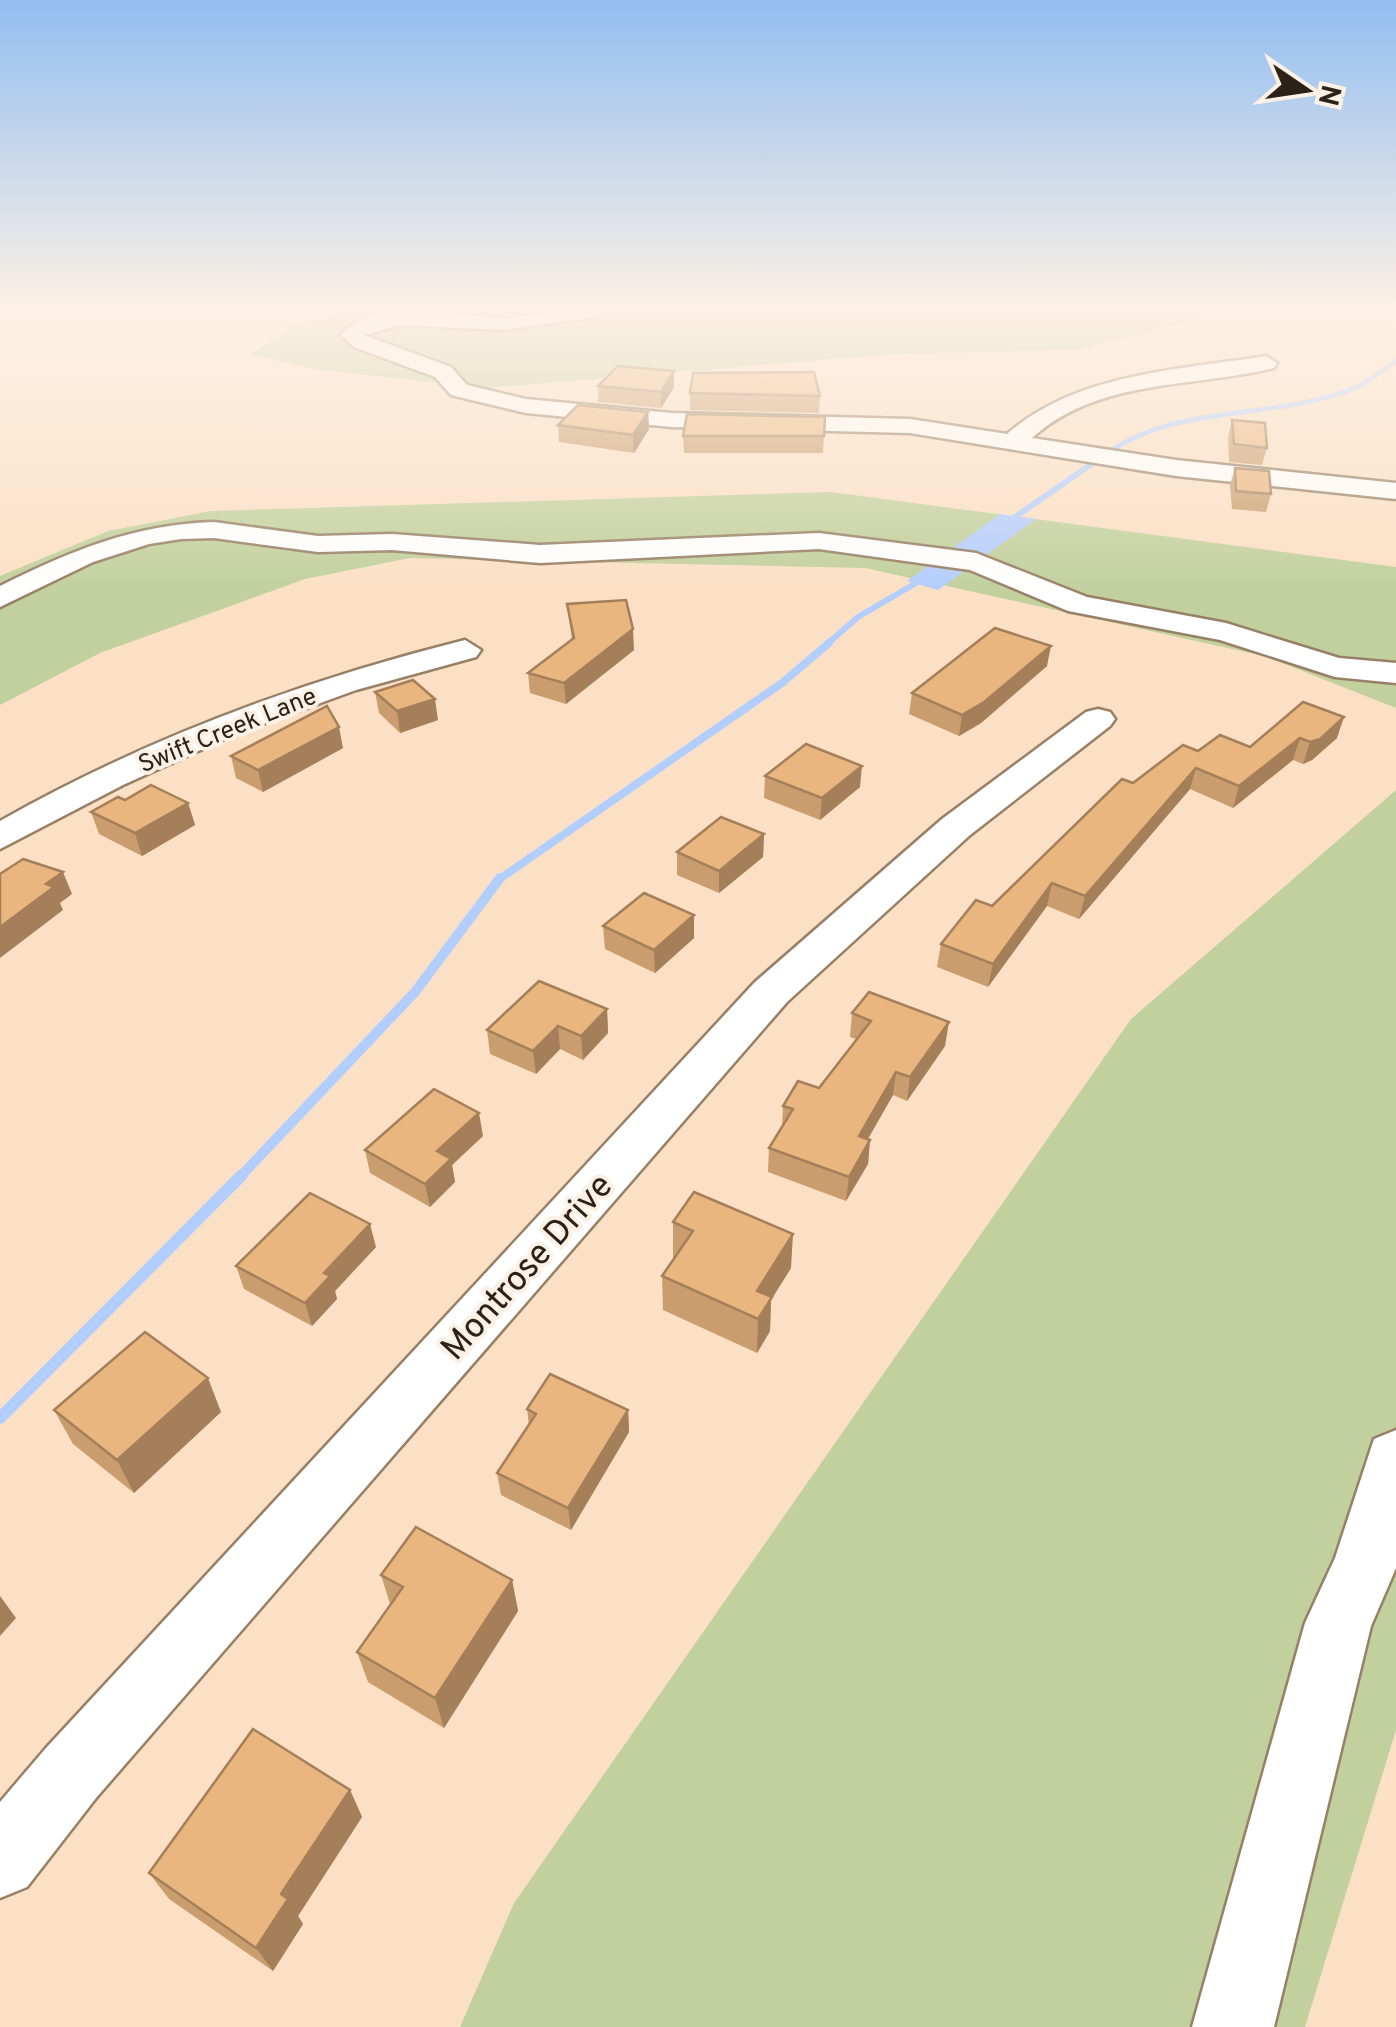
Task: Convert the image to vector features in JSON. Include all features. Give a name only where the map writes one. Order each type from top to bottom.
[{"type":"street","points":[[535,405],[593,414],[857,422],[1176,468],[1396,491]]},
{"type":"street","points":[[1012,442],[1026,427],[1066,405]]},
{"type":"street","points":[[0,598],[98,550],[180,531],[229,531],[318,544],[392,542],[540,554],[819,541],[941,554],[976,562],[1078,605],[1226,632],[1335,667],[1396,674]]},
{"type":"street","name":"Swift Creek Lane","points":[[0,837],[130,767],[256,712],[400,665],[466,650]]},
{"type":"street","name":"Montrose Drive","points":[[0,1860],[71,1773],[772,992],[956,828],[1098,720]]},
{"type":"street","points":[[1233,2027],[1333,1642],[1364,1565],[1396,1458]]},
{"type":"green space","points":[[831,492],[1396,567],[1396,708],[1264,656],[865,568],[410,558],[305,579],[100,653],[0,705],[0,576],[108,531],[211,511]]},
{"type":"green space","points":[[1396,790],[1396,1730],[1305,2027],[460,2027],[514,1903],[1131,1019]]},
{"type":"water","points":[[1000,514],[1036,519],[938,590],[907,581]]},
{"type":"building","points":[[578,405],[648,412],[633,435],[558,425]]},
{"type":"building","points":[[687,414],[825,417],[824,436],[683,436]]},
{"type":"building","points":[[1232,420],[1265,423],[1267,448],[1234,444]]},
{"type":"building","points":[[1235,468],[1269,471],[1271,494],[1236,491]]},
{"type":"building","points":[[626,600],[633,629],[564,683],[528,673],[574,638],[567,604]]},
{"type":"building","points":[[995,628],[1051,646],[984,702],[962,715],[912,693]]},
{"type":"building","points":[[413,680],[435,699],[397,711],[375,692]]},
{"type":"building","points":[[1303,702],[1344,717],[1320,739],[1310,742],[1300,738],[1239,786],[1196,768],[1085,896],[1052,883],[993,964],[941,944],[976,900],[992,906],[1122,779],[1133,783],[1183,745],[1198,751],[1220,735],[1250,747]]},
{"type":"building","points":[[327,706],[339,727],[258,770],[231,756]]},
{"type":"building","points":[[806,744],[862,766],[822,798],[765,776]]},
{"type":"building","points":[[151,785],[188,803],[135,833],[91,812],[118,797],[125,800]]},
{"type":"building","points":[[721,817],[764,834],[719,871],[677,852]]},
{"type":"building","points":[[23,859],[63,872],[46,884],[54,887],[0,927],[0,874]]},
{"type":"building","points":[[644,893],[694,915],[654,950],[603,926]]},
{"type":"building","points":[[539,981],[607,1009],[581,1036],[558,1026],[533,1051],[487,1030]]},
{"type":"building","points":[[869,992],[949,1022],[910,1077],[896,1072],[859,1136],[870,1140],[849,1177],[769,1148],[793,1109],[783,1106],[798,1081],[819,1088],[871,1021],[852,1013]]},
{"type":"building","points":[[434,1089],[479,1113],[437,1151],[451,1159],[425,1184],[365,1150]]},
{"type":"building","points":[[694,1192],[793,1234],[757,1291],[772,1297],[758,1319],[662,1276],[693,1231],[673,1222]]},
{"type":"building","points":[[310,1193],[370,1224],[324,1273],[330,1276],[305,1303],[236,1266]]},
{"type":"building","points":[[145,1332],[208,1378],[117,1460],[54,1410]]},
{"type":"building","points":[[550,1374],[628,1410],[568,1508],[497,1473],[536,1414],[527,1409]]},
{"type":"building","points":[[416,1527],[512,1580],[435,1698],[357,1652],[403,1587],[381,1575]]},
{"type":"building","points":[[253,1729],[350,1790],[281,1894],[288,1899],[256,1948],[149,1873]]},
{"type":"waterway","points":[[1100,459],[1159,428],[1294,405]]},
{"type":"waterway","points":[[1008,522],[1103,456]]},
{"type":"waterway","points":[[826,645],[858,617],[928,576]]},
{"type":"waterway","points":[[499,879],[782,683],[829,643]]},
{"type":"waterway","points":[[239,1178],[415,992],[499,879]]},
{"type":"waterway","points":[[0,1418],[242,1175]]}]
